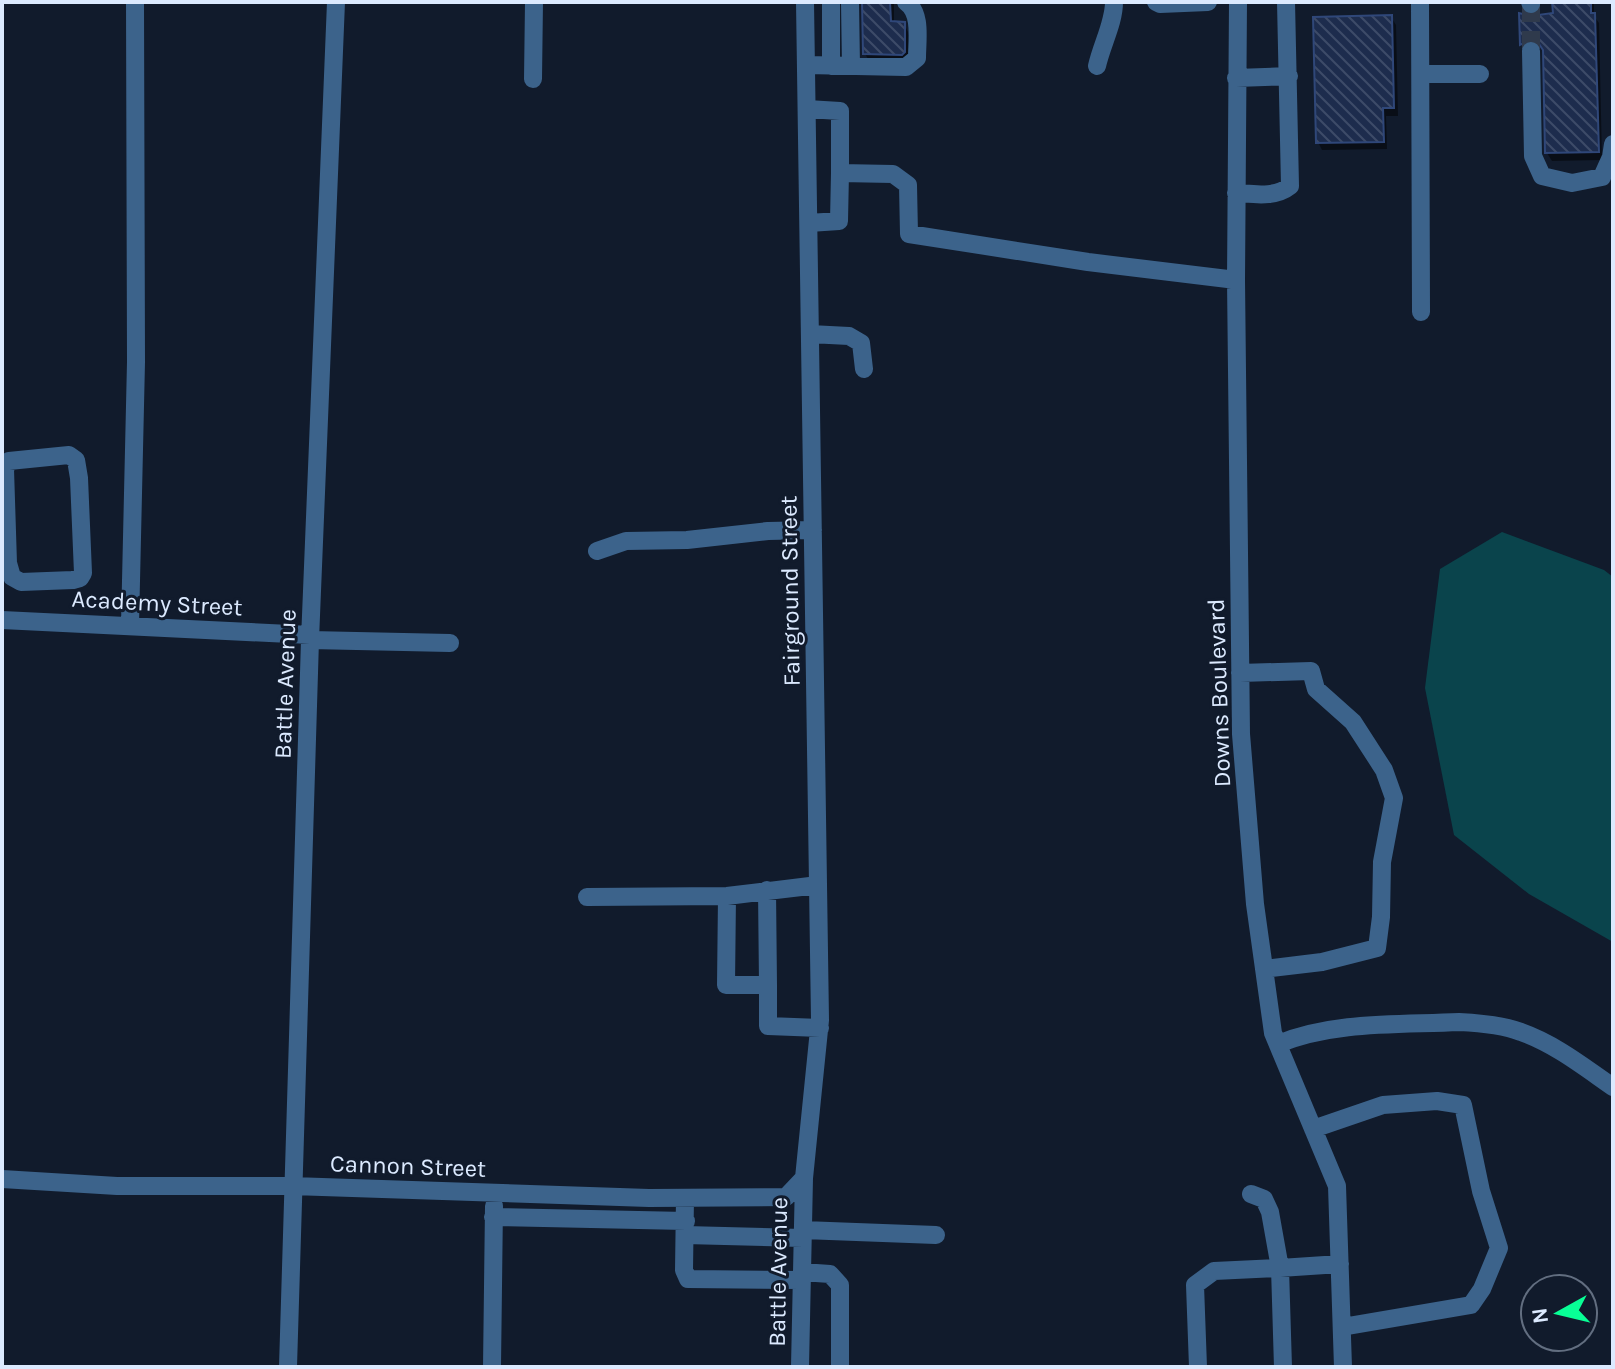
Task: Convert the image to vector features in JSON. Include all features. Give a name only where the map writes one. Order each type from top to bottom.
[{"type":"street","points":[[130,625],[136,362],[135,2]]},
{"type":"street","name":"Battle Avenue","points":[[288,1367],[310,637],[336,2]]},
{"type":"street","points":[[533,79],[534,2]]},
{"type":"street","name":"Fairground Street","points":[[804,1178],[820,1028],[805,2]]},
{"type":"street","points":[[831,2],[831,66]]},
{"type":"street","points":[[850,2],[851,66]]},
{"type":"street","points":[[806,65],[906,67],[917,58],[917,18],[906,2]]},
{"type":"street","points":[[1097,66],[1102,42],[1114,16],[1114,2]]},
{"type":"street","points":[[1156,2],[1208,2]]},
{"type":"street","name":"Downs Boulevard","points":[[1238,2],[1236,280],[1242,750],[1255,904],[1273,1033],[1337,1186],[1343,1367]]},
{"type":"street","points":[[1236,193],[1268,194],[1283,192],[1290,186],[1286,2]]},
{"type":"street","points":[[1420,2],[1421,312]]},
{"type":"street","points":[[1531,51],[1533,156],[1542,176],[1572,183],[1602,177],[1613,144]]},
{"type":"street","points":[[1421,74],[1480,74]]},
{"type":"street","points":[[1236,78],[1289,76]]},
{"type":"street","points":[[807,109],[840,111],[839,221],[809,223]]},
{"type":"street","points":[[840,173],[893,174],[908,185],[909,234],[1073,260],[1236,280]]},
{"type":"street","points":[[810,334],[849,336],[861,343],[864,369]]},
{"type":"street","points":[[69,455],[76,460],[83,573],[80,578],[21,582],[12,577],[8,563],[4,506],[5,469],[9,461],[69,455]]},
{"type":"street","points":[[597,551],[626,541],[687,540],[768,531],[813,530]]},
{"type":"street","name":"Academy Street","points":[[2,620],[450,643]]},
{"type":"street","points":[[1240,673],[1311,671],[1316,689],[1353,722],[1384,770],[1394,798],[1382,862],[1377,948],[1322,962],[1264,969]]},
{"type":"street","points":[[587,897],[751,895],[767,890],[818,885]]},
{"type":"street","points":[[767,890],[768,1026],[820,1028]]},
{"type":"street","points":[[727,896],[726,985],[768,985]]},
{"type":"street","points":[[1278,1044],[1304,1033],[1326,1030],[1481,1023],[1519,1031],[1543,1042],[1613,1087]]},
{"type":"street","points":[[1313,1129],[1383,1105],[1437,1101],[1463,1105],[1481,1191],[1499,1248],[1482,1289],[1471,1305],[1342,1327]]},
{"type":"street","name":"Battle Avenue","points":[[800,1367],[804,1178]]},
{"type":"street","name":"Cannon Street","points":[[2,1179],[125,1186],[292,1186],[685,1198],[786,1197],[804,1178]]},
{"type":"street","points":[[492,1367],[494,1194]]},
{"type":"street","points":[[1251,1194],[1264,1199],[1270,1212],[1280,1268],[1283,1367]]},
{"type":"street","points":[[685,1198],[684,1270],[688,1279],[830,1274],[840,1285],[840,1367]]},
{"type":"street","points":[[493,1217],[803,1234],[936,1235]]},
{"type":"street","points":[[1198,1367],[1195,1285],[1214,1271],[1340,1264]]},
{"type":"shaded area","points":[[1502,532],[1604,570],[1613,577],[1613,942],[1529,894],[1454,835],[1425,688],[1440,569]]},
{"type":"building","points":[[862,2],[890,2],[891,21],[905,22],[905,52],[902,55],[863,54]]},
{"type":"building","points":[[1552,2],[1591,2],[1591,13],[1595,13],[1599,152],[1545,153],[1543,50],[1532,39],[1520,45],[1519,13],[1531,16],[1553,13]]},
{"type":"building","points":[[1392,15],[1394,108],[1383,108],[1384,142],[1316,143],[1313,17]]},
{"type":"tunnel","points":[[1531,4],[1531,51]]}]
